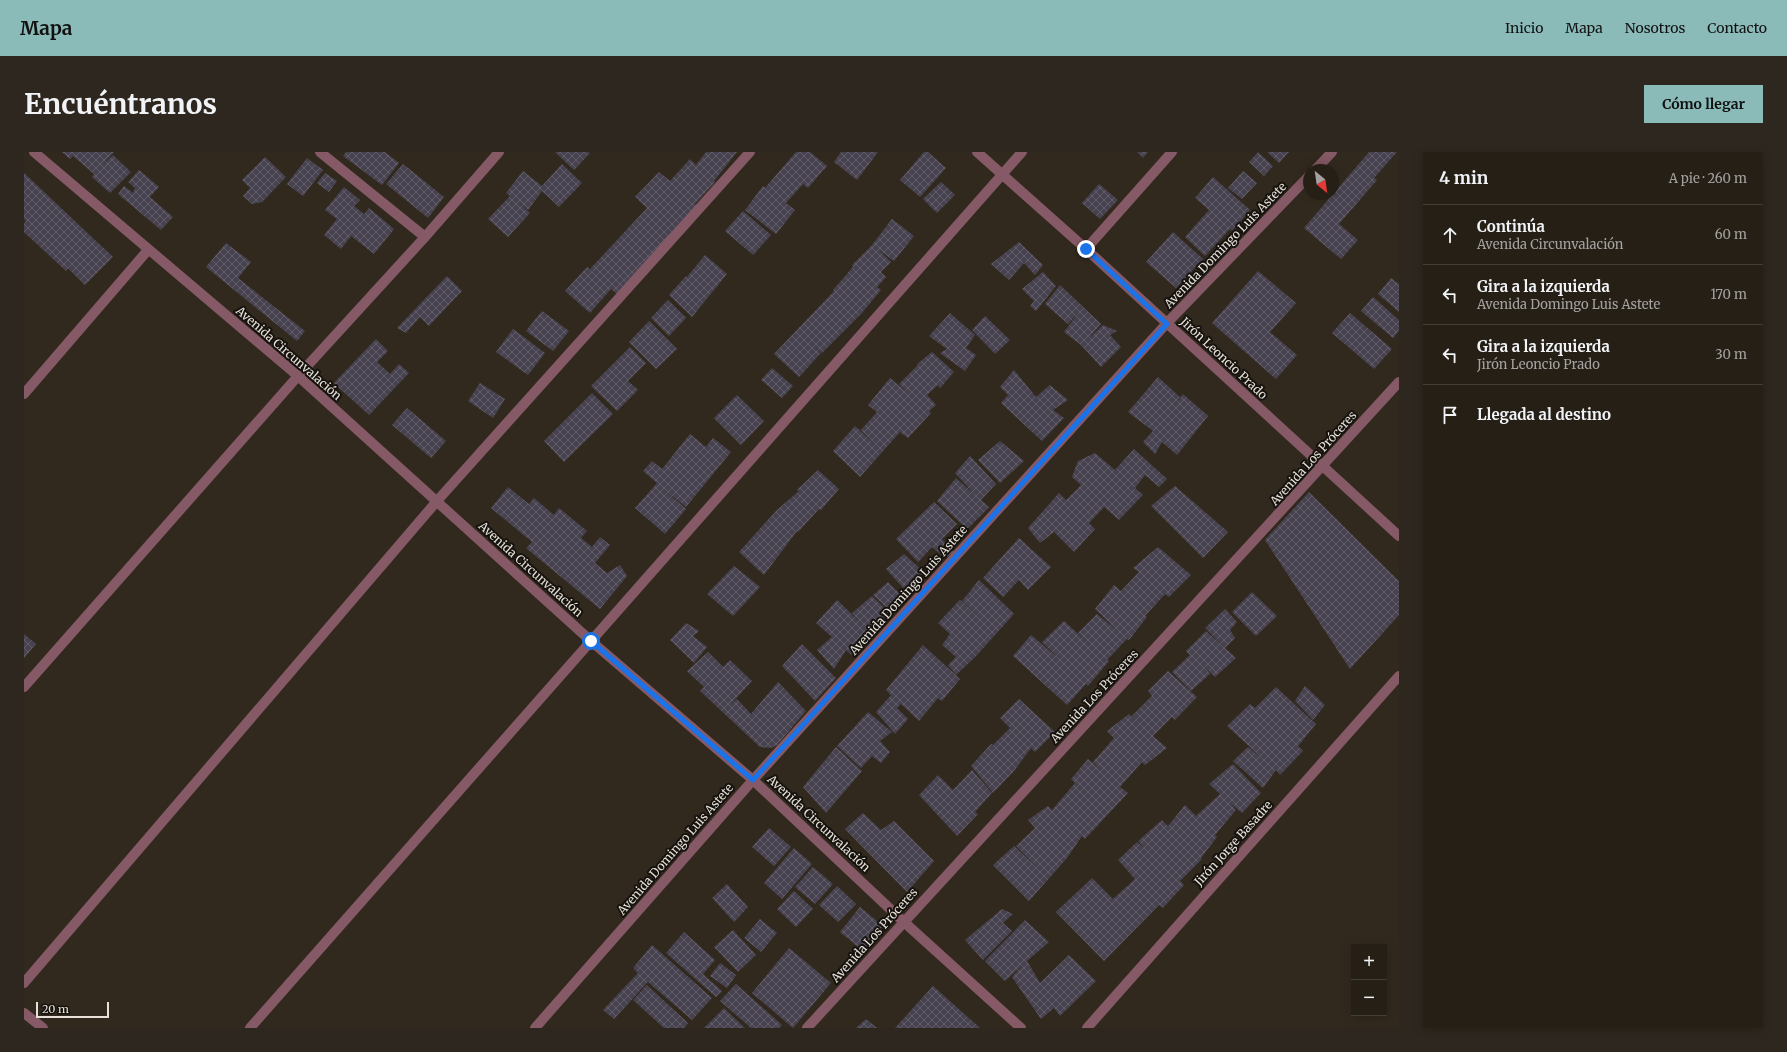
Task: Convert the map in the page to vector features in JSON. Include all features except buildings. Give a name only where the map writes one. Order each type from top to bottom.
[{"type":"street","name":"Avenida Circunvalación","points":[[34,152],[298,376],[591,641],[753,780],[904,922],[1022,1028]]},
{"type":"street","points":[[320,152],[425,237]]},
{"type":"street","points":[[24,687],[298,376],[425,237],[499,152]]},
{"type":"street","points":[[24,983],[437,501],[750,152]]},
{"type":"street","name":"Jirón Leoncio Prado","points":[[977,152],[1086,249],[1399,536]]},
{"type":"street","points":[[250,1028],[1022,152]]},
{"type":"street","points":[[1086,249],[1172,152]]},
{"type":"street","points":[[1321,164],[1332,152]]},
{"type":"street","name":"Avenida Domingo Luis Astete","points":[[535,1028],[753,780],[1167,324],[1303,182]]},
{"type":"street","points":[[24,394],[148,250]]},
{"type":"street","name":"Avenida Los Próceres","points":[[807,1028],[1399,382]]},
{"type":"street","name":"Jirón Jorge Basadre","points":[[1087,1028],[1399,676]]},
{"type":"street","points":[[24,1013],[43,1028]]},
{"type":"route","points":[[591,641],[753,780],[1167,324],[1086,249]]}]
